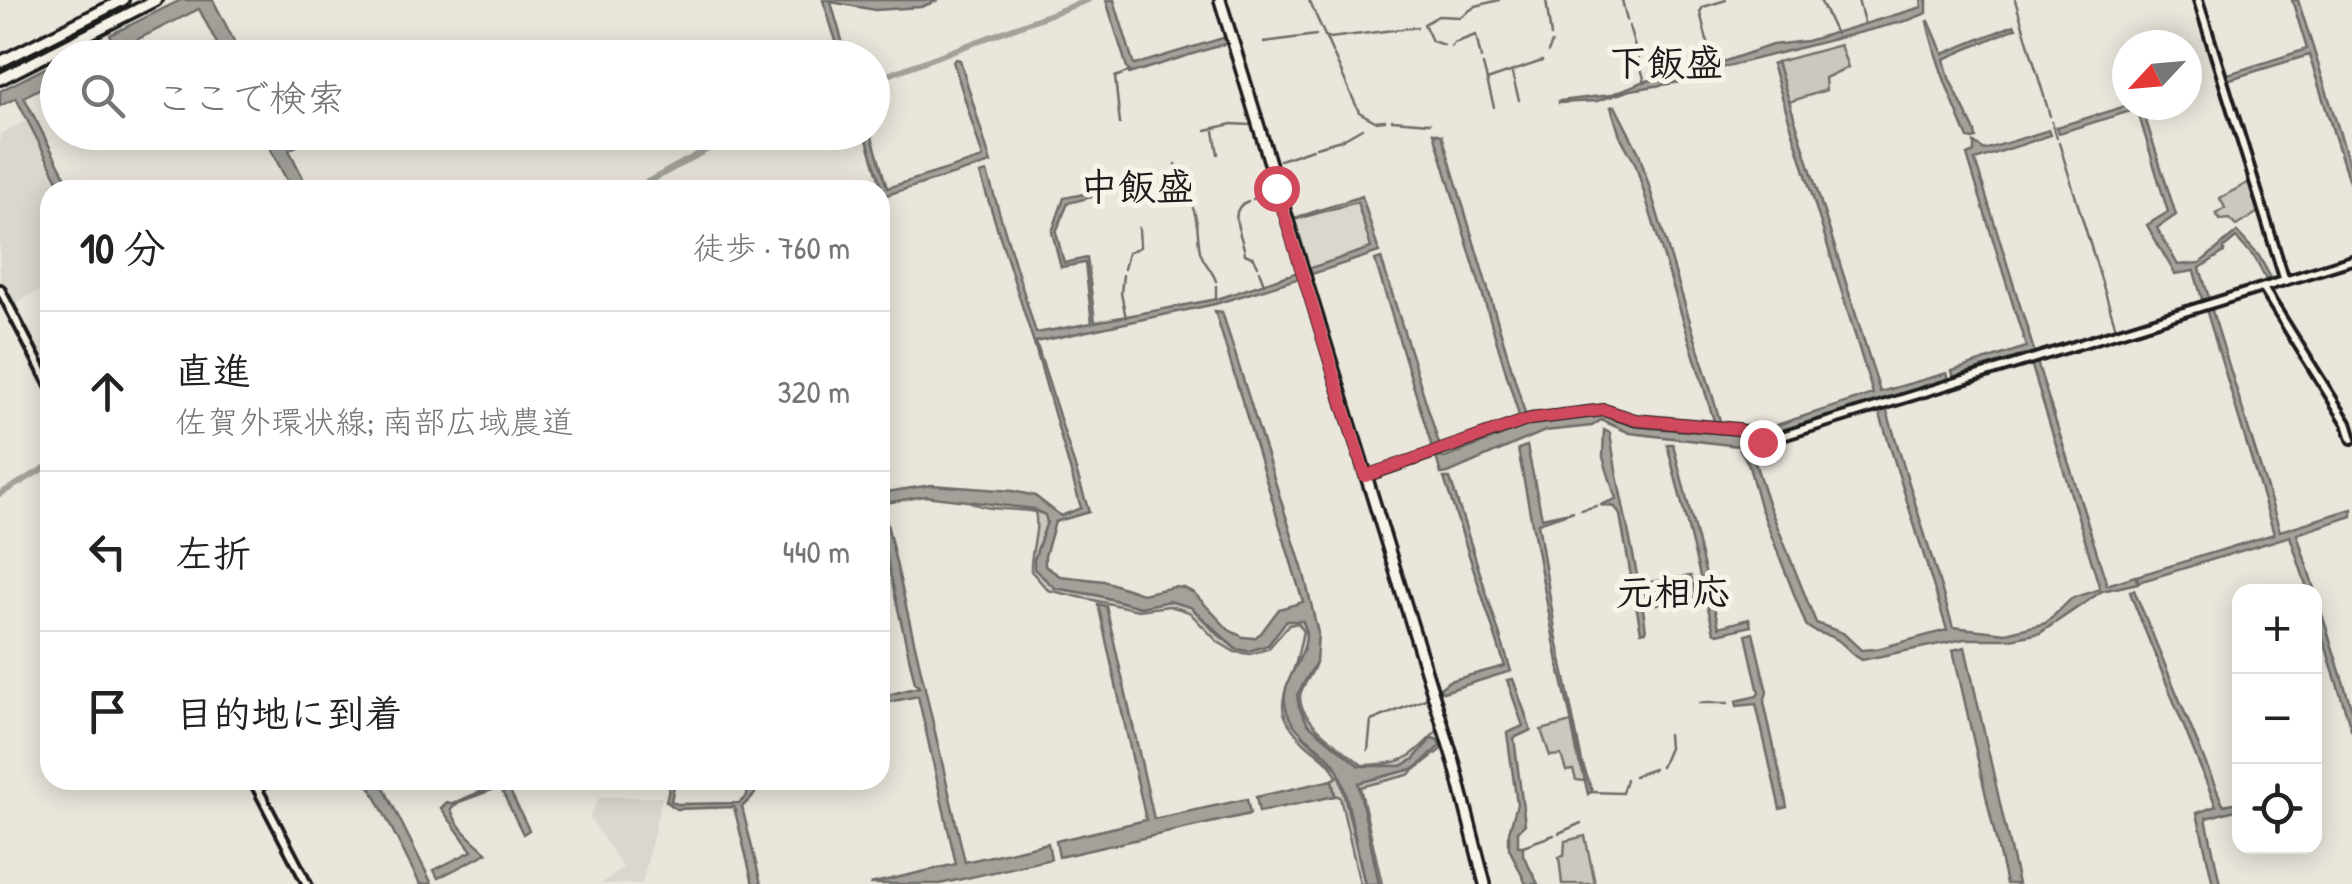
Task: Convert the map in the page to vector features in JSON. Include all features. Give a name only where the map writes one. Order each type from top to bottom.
[{"type":"main road","points":[[43,40],[122,0]]},
{"type":"main road","points":[[76,40],[156,0]]},
{"type":"main road","points":[[1220,0],[1454,762],[1485,884]]},
{"type":"main road","points":[[0,62],[40,42]]},
{"type":"main road","points":[[0,78],[40,58]]},
{"type":"street","points":[[2198,0],[2285,281]]},
{"type":"street","points":[[1365,476],[1558,413],[1604,410],[1636,420],[1738,429],[1762,442],[2352,260]]},
{"type":"street","points":[[0,288],[40,366]]},
{"type":"street","points":[[2262,288],[2347,423],[2352,439]]},
{"type":"street","points":[[258,790],[307,884]]},
{"type":"shaded area","points":[[181,0],[213,0],[233,40],[215,40],[199,9],[136,40],[111,40],[110,35]]},
{"type":"shaded area","points":[[823,0],[939,0],[921,7],[875,10],[831,2],[842,40],[836,40]]},
{"type":"shaded area","points":[[1106,0],[1114,0],[1134,65],[1226,37],[1228,43],[1129,74]]},
{"type":"shaded area","points":[[1921,0],[1927,0],[1927,13],[1909,20],[1701,73],[1686,81],[1631,90],[1597,101],[1559,103],[1610,95],[1645,81],[1679,77],[1772,45],[1807,41],[1922,7]]},
{"type":"shaded area","points":[[2292,0],[2298,0],[2352,172],[2352,191],[2309,55],[2227,80],[2225,75],[2307,49]]},
{"type":"shaded area","points":[[1929,21],[1943,54],[2014,25],[2016,28],[1944,59],[1976,138],[1968,138],[1956,109],[1935,52]]},
{"type":"shaded area","points":[[1840,45],[1848,67],[1825,78],[1826,90],[1789,102],[1777,62]]},
{"type":"shaded area","points":[[960,60],[991,163],[890,194],[890,187],[983,158],[953,61]]},
{"type":"shaded area","points":[[1777,62],[1880,392],[1947,373],[1949,379],[1761,438],[1752,433],[1873,394],[1772,64]]},
{"type":"shaded area","points":[[40,71],[40,88],[24,97],[40,128],[40,145],[16,98],[0,106],[0,91]]},
{"type":"shaded area","points":[[1615,106],[1639,153],[1721,424],[1715,424],[1635,163],[1620,136],[1611,107]]},
{"type":"shaded area","points":[[2112,110],[2112,117],[2059,133],[2057,127]]},
{"type":"shaded area","points":[[2140,120],[2146,120],[2176,215],[2157,228],[2178,265],[2200,263],[2237,232],[2259,256],[2271,278],[2266,280],[2255,258],[2236,238],[2224,252],[2200,268],[2209,298],[2202,299],[2194,271],[2175,274],[2147,225],[2168,212]]},
{"type":"shaded area","points":[[26,121],[56,180],[40,180],[40,290],[12,305],[0,282],[0,134]]},
{"type":"shaded area","points":[[2049,130],[2051,135],[1975,160],[2035,354],[1954,378],[1952,371],[2026,347],[1967,155],[1974,152],[1974,143],[1984,150]]},
{"type":"shaded area","points":[[1434,133],[1442,135],[1526,417],[1520,419]]},
{"type":"shaded area","points":[[43,150],[51,150],[67,180],[58,180]]},
{"type":"shaded area","points":[[271,150],[289,150],[304,180],[287,180]]},
{"type":"shaded area","points":[[870,150],[876,150],[885,180],[879,180]]},
{"type":"shaded area","points":[[987,172],[1036,333],[1092,323],[1085,263],[1061,267],[1052,232],[1064,198],[1094,192],[1096,196],[1068,203],[1056,232],[1064,263],[1087,258],[1095,322],[1217,299],[1298,272],[1300,278],[1215,304],[1036,342],[1089,512],[1055,522],[1045,566],[1060,576],[1104,581],[1142,594],[1184,588],[1194,593],[1229,630],[1243,637],[1254,638],[1279,609],[1303,602],[1215,311],[1222,312],[1304,574],[1318,633],[1316,662],[1297,695],[1299,707],[1308,724],[1359,766],[1401,766],[1413,760],[1432,738],[1440,746],[1416,768],[1358,783],[1379,884],[1365,884],[1348,803],[1335,765],[1294,726],[1286,708],[1287,686],[1305,644],[1303,621],[1286,621],[1268,645],[1249,651],[1236,649],[1191,607],[1169,601],[1140,607],[1055,588],[1034,569],[1047,522],[1045,515],[1034,509],[925,496],[890,502],[890,491],[931,485],[1035,496],[1061,516],[1081,508],[980,174]]},
{"type":"shaded area","points":[[2251,181],[2260,211],[2236,226],[2229,219],[2220,220],[2216,214],[2225,208],[2220,198]]},
{"type":"shaded area","points":[[1284,189],[1295,218],[1362,196],[1379,252],[1309,275],[1307,269],[1371,248],[1357,202],[1294,220]]},
{"type":"shaded area","points":[[1356,204],[1369,248],[1307,267],[1293,222]]},
{"type":"shaded area","points":[[1381,258],[1440,447],[1433,450],[1375,260]]},
{"type":"shaded area","points":[[2211,307],[2280,531],[2352,509],[2352,516],[2297,534],[2313,584],[2306,584],[2290,536],[2139,582],[2137,576],[2274,534],[2206,309]]},
{"type":"shaded area","points":[[2037,362],[2107,585],[2135,576],[2138,583],[2102,591],[2040,633],[2011,639],[1964,639],[1862,660],[1836,639],[1809,628],[1760,506],[1748,463],[1738,446],[1630,433],[1601,420],[1592,426],[1545,431],[1448,473],[1441,474],[1436,457],[1445,458],[1529,425],[1602,415],[1637,427],[1742,435],[1748,441],[1816,623],[1843,633],[1861,650],[1877,649],[1947,630],[1879,411],[1886,408],[1953,627],[2006,633],[2046,623],[2072,598],[2100,589],[2031,363]]},
{"type":"shaded area","points":[[1604,430],[1610,433],[1638,581],[1646,631],[1641,632],[1620,515],[1615,507],[1600,505],[1616,499],[1603,457]]},
{"type":"shaded area","points":[[1667,444],[1673,444],[1719,627],[1749,619],[1751,626],[1714,632]]},
{"type":"shaded area","points":[[1527,446],[1542,518],[1574,511],[1538,523],[1555,629],[1582,762],[1592,791],[1588,794],[1558,662],[1518,449]]},
{"type":"shaded area","points":[[1444,478],[1450,478],[1511,671],[1443,692],[1439,689],[1449,681],[1505,666]]},
{"type":"shaded area","points":[[968,500],[1015,505],[1046,515],[1034,560],[1055,588],[1140,607],[1169,601],[1191,607],[1236,649],[1249,651],[1268,645],[1286,620],[1303,621],[1305,648],[1288,685],[1303,630],[1298,623],[1289,625],[1268,649],[1250,654],[1235,652],[1218,642],[1189,612],[1180,609],[1169,606],[1138,610],[1048,590],[1031,571],[1035,512],[992,508]]},
{"type":"shaded area","points":[[890,537],[965,862],[1048,843],[1051,859],[940,884],[870,884],[956,864],[918,696],[890,702],[890,694],[919,687],[890,573]]},
{"type":"shaded area","points":[[1691,576],[1697,597],[1645,606],[1643,583]]},
{"type":"shaded area","points":[[2134,590],[2223,805],[2232,803],[2232,811],[2206,818],[2220,884],[2213,884],[2197,813],[2216,806],[2130,591]]},
{"type":"shaded area","points":[[1098,604],[1106,606],[1154,819],[1247,799],[1250,814],[1059,857],[1056,841],[1146,820]]},
{"type":"shaded area","points":[[2322,614],[2352,710],[2352,732],[2322,635]]},
{"type":"shaded area","points":[[1753,633],[1787,807],[1780,809],[1756,704],[1737,706],[1736,701],[1759,693],[1746,635]]},
{"type":"shaded area","points":[[1965,647],[2018,884],[2006,884],[1953,650]]},
{"type":"shaded area","points":[[1316,662],[1301,692],[1304,712],[1362,765],[1405,758],[1438,730],[1444,747],[1408,775],[1360,787],[1382,884],[1358,783],[1416,768],[1432,738],[1413,760],[1401,766],[1358,766],[1308,724],[1299,707],[1297,695]]},
{"type":"shaded area","points":[[1513,679],[1531,730],[1514,738],[1525,824],[1518,831],[1518,846],[1523,846],[1523,855],[1538,884],[1526,884],[1509,848],[1517,804],[1507,733],[1523,726],[1507,680]]},
{"type":"shaded area","points":[[1286,689],[1303,736],[1338,770],[1365,884],[1360,884],[1340,797],[1335,795],[1332,780],[1337,777],[1287,720],[1283,702]]},
{"type":"shaded area","points":[[1571,722],[1586,778],[1583,781],[1576,780],[1573,770],[1566,771],[1561,755],[1550,756],[1541,730]]},
{"type":"shaded area","points":[[1332,780],[1335,796],[1259,812],[1256,797]]},
{"type":"shaded area","points":[[372,790],[385,790],[432,884],[420,884]]},
{"type":"shaded area","points":[[492,790],[451,809],[466,834],[487,853],[438,878],[434,870],[472,851],[441,808],[447,802],[452,804]]},
{"type":"shaded area","points":[[501,790],[509,790],[529,830],[523,834]]},
{"type":"shaded area","points":[[669,790],[673,790],[671,801],[677,804],[739,803],[748,790],[756,790],[742,807],[761,884],[753,884],[734,807],[676,809],[666,801]]},
{"type":"shaded area","points":[[600,797],[662,797],[642,884],[601,884],[623,867],[589,817]]},
{"type":"shaded area","points":[[1585,836],[1595,884],[1562,884],[1559,857],[1564,856],[1565,841]]},
{"type":"waterway","points":[[890,74],[1088,0]]},
{"type":"waterway","points":[[1309,0],[1359,112],[1375,121],[1385,120]]},
{"type":"waterway","points":[[1444,45],[1432,41],[1424,24],[1438,16],[1460,17],[1476,6],[1499,0]]},
{"type":"waterway","points":[[1546,0],[1551,36]]},
{"type":"waterway","points":[[1622,0],[1627,21]]},
{"type":"waterway","points":[[1714,69],[1700,12],[1703,7],[1726,0]]},
{"type":"waterway","points":[[1820,0],[1836,34]]},
{"type":"waterway","points":[[1858,0],[1864,22]]},
{"type":"waterway","points":[[2015,0],[2050,116]]},
{"type":"waterway","points":[[1629,26],[1645,82]]},
{"type":"waterway","points":[[1325,36],[1417,27]]},
{"type":"waterway","points":[[1264,42],[1316,35]]},
{"type":"waterway","points":[[1451,47],[1476,35],[1481,58]]},
{"type":"waterway","points":[[1548,52],[1552,43]]},
{"type":"waterway","points":[[1487,80],[1542,61]]},
{"type":"waterway","points":[[1483,65],[1494,107]]},
{"type":"waterway","points":[[1120,124],[1115,77],[1130,71]]},
{"type":"waterway","points":[[1512,74],[1519,100]]},
{"type":"waterway","points":[[1392,120],[1430,123]]},
{"type":"waterway","points":[[2052,122],[2057,138]]},
{"type":"waterway","points":[[1206,130],[1232,124],[1251,125]]},
{"type":"waterway","points":[[1316,147],[1341,140],[1362,128]]},
{"type":"waterway","points":[[1214,131],[1218,154]]},
{"type":"waterway","points":[[2059,143],[2116,328]]},
{"type":"waterway","points":[[1280,160],[1312,149]]},
{"type":"waterway","points":[[651,180],[706,150]]},
{"type":"waterway","points":[[1176,164],[1191,202]]},
{"type":"waterway","points":[[1253,199],[1271,192]]},
{"type":"waterway","points":[[1248,201],[1238,211],[1237,224],[1245,254],[1254,258],[1258,266]]},
{"type":"waterway","points":[[1193,208],[1200,251],[1216,281]]},
{"type":"waterway","points":[[1124,269],[1128,253],[1140,247],[1139,228]]},
{"type":"waterway","points":[[2290,275],[2352,255]]},
{"type":"waterway","points":[[1259,271],[1264,284]]},
{"type":"waterway","points":[[1123,275],[1121,293],[1126,318]]},
{"type":"waterway","points":[[2215,297],[2279,278]]},
{"type":"waterway","points":[[1216,286],[1216,299]]},
{"type":"waterway","points":[[2122,326],[2210,299]]},
{"type":"waterway","points":[[0,494],[40,471]]},
{"type":"waterway","points":[[1581,510],[1597,506]]},
{"type":"waterway","points":[[1368,750],[1371,721],[1428,698]]},
{"type":"waterway","points":[[1699,703],[1728,703]]},
{"type":"waterway","points":[[1661,767],[1669,748],[1668,734]]},
{"type":"waterway","points":[[1634,776],[1654,769]]},
{"type":"waterway","points":[[1590,792],[1622,793],[1626,779]]},
{"type":"waterway","points":[[1559,833],[1581,823]]},
{"type":"waterway","points":[[1523,846],[1554,835]]},
{"type":"district","name":"下飯盛","points":[[1666,62]]},
{"type":"district","name":"中飯盛","points":[[1137,186]]},
{"type":"district","name":"元相応","points":[[1673,591]]},
{"type":"route","points":[[1276,188],[1365,476],[1558,413],[1604,410],[1636,420],[1738,429],[1762,442]]}]
